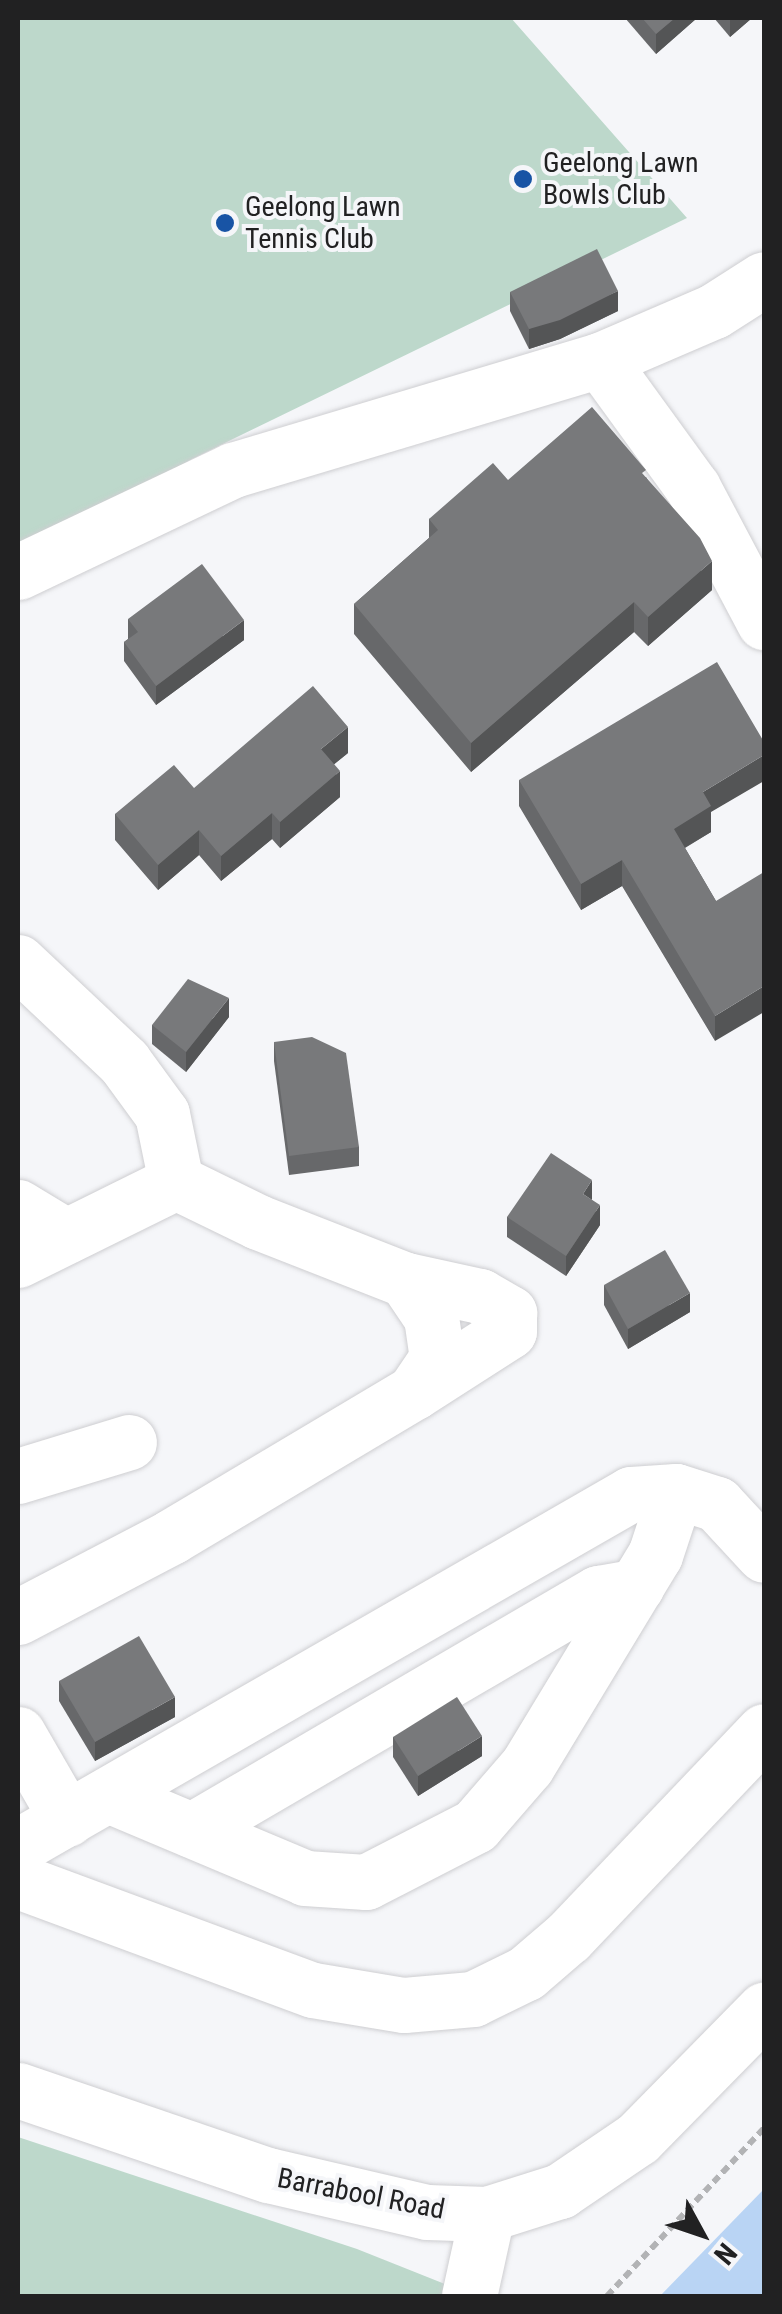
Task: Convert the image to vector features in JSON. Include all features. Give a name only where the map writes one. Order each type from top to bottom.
[{"type":"street","points":[[18,572],[232,470],[600,360],[714,310],[764,279]]},
{"type":"street","points":[[600,360],[643,413],[693,488],[764,622]]},
{"type":"street","points":[[18,962],[124,1062],[162,1114],[176,1182]]},
{"type":"street","points":[[18,1260],[176,1182]]},
{"type":"street","points":[[18,1618],[171,1537],[509,1331],[509,1312],[480,1296],[406,1280],[258,1222],[176,1182]]},
{"type":"street","points":[[18,1208],[66,1236]]},
{"type":"street","points":[[406,1280],[431,1318],[437,1358],[414,1392]]},
{"type":"street","points":[[18,1476],[129,1442]]},
{"type":"street","points":[[18,1846],[631,1494],[676,1490],[717,1504],[764,1555]]},
{"type":"street","points":[[18,1734],[87,1807],[192,1830],[305,1878],[366,1882],[475,1826],[527,1766],[655,1555],[676,1490]]},
{"type":"street","points":[[192,1830],[598,1592],[636,1586]]},
{"type":"street","points":[[18,1881],[313,1990],[404,2004],[473,1999],[526,1973],[568,1937],[764,1731]]},
{"type":"street","name":"Barrabool Road","points":[[18,2090],[268,2175],[427,2212],[487,2214],[560,2191],[638,2138],[764,2010]]},
{"type":"street","points":[[469,2296],[487,2214]]},
{"type":"path","points":[[607,2296],[764,2128]]},
{"type":"green space","name":"Geelong Lawn Tennis Club","points":[[18,18],[511,18],[687,218],[192,459],[18,559]]},
{"type":"green space","points":[[18,2137],[357,2249],[475,2296],[18,2296]]},
{"type":"water","points":[[764,2189],[764,2296],[660,2296]]},
{"type":"building","points":[[642,18],[675,18],[656,34]]},
{"type":"building","points":[[597,249],[618,291],[560,320],[529,329],[510,292]]},
{"type":"building","points":[[592,407],[646,470],[642,473],[700,538],[712,561],[648,617],[634,602],[471,743],[354,604],[438,530],[429,519],[493,463],[508,480]]},
{"type":"building","points":[[202,564],[244,620],[156,686],[124,642],[138,632],[128,619]]},
{"type":"building","points":[[717,662],[764,742],[764,755],[703,792],[711,806],[674,829],[716,901],[764,872],[764,986],[715,1016],[622,860],[581,884],[519,780]]},
{"type":"building","points":[[313,686],[348,727],[321,749],[340,771],[280,822],[272,813],[221,856],[199,830],[158,865],[115,814],[174,765],[194,788]]},
{"type":"building","points":[[188,979],[229,998],[186,1052],[152,1025]]},
{"type":"building","points":[[312,1037],[346,1053],[359,1147],[289,1156],[274,1042]]},
{"type":"building","points":[[551,1153],[592,1180],[583,1194],[600,1205],[566,1256],[507,1217]]},
{"type":"building","points":[[665,1250],[690,1293],[628,1329],[604,1285]]},
{"type":"building","points":[[139,1636],[175,1697],[95,1742],[59,1681]]},
{"type":"building","points":[[457,1697],[482,1736],[418,1776],[393,1737]]},
{"type":"place","name":"Geelong Lawn Bowls Club","points":[[523,179]]},
{"type":"place","name":"Geelong Lawn Tennis Club","points":[[225,223]]}]
